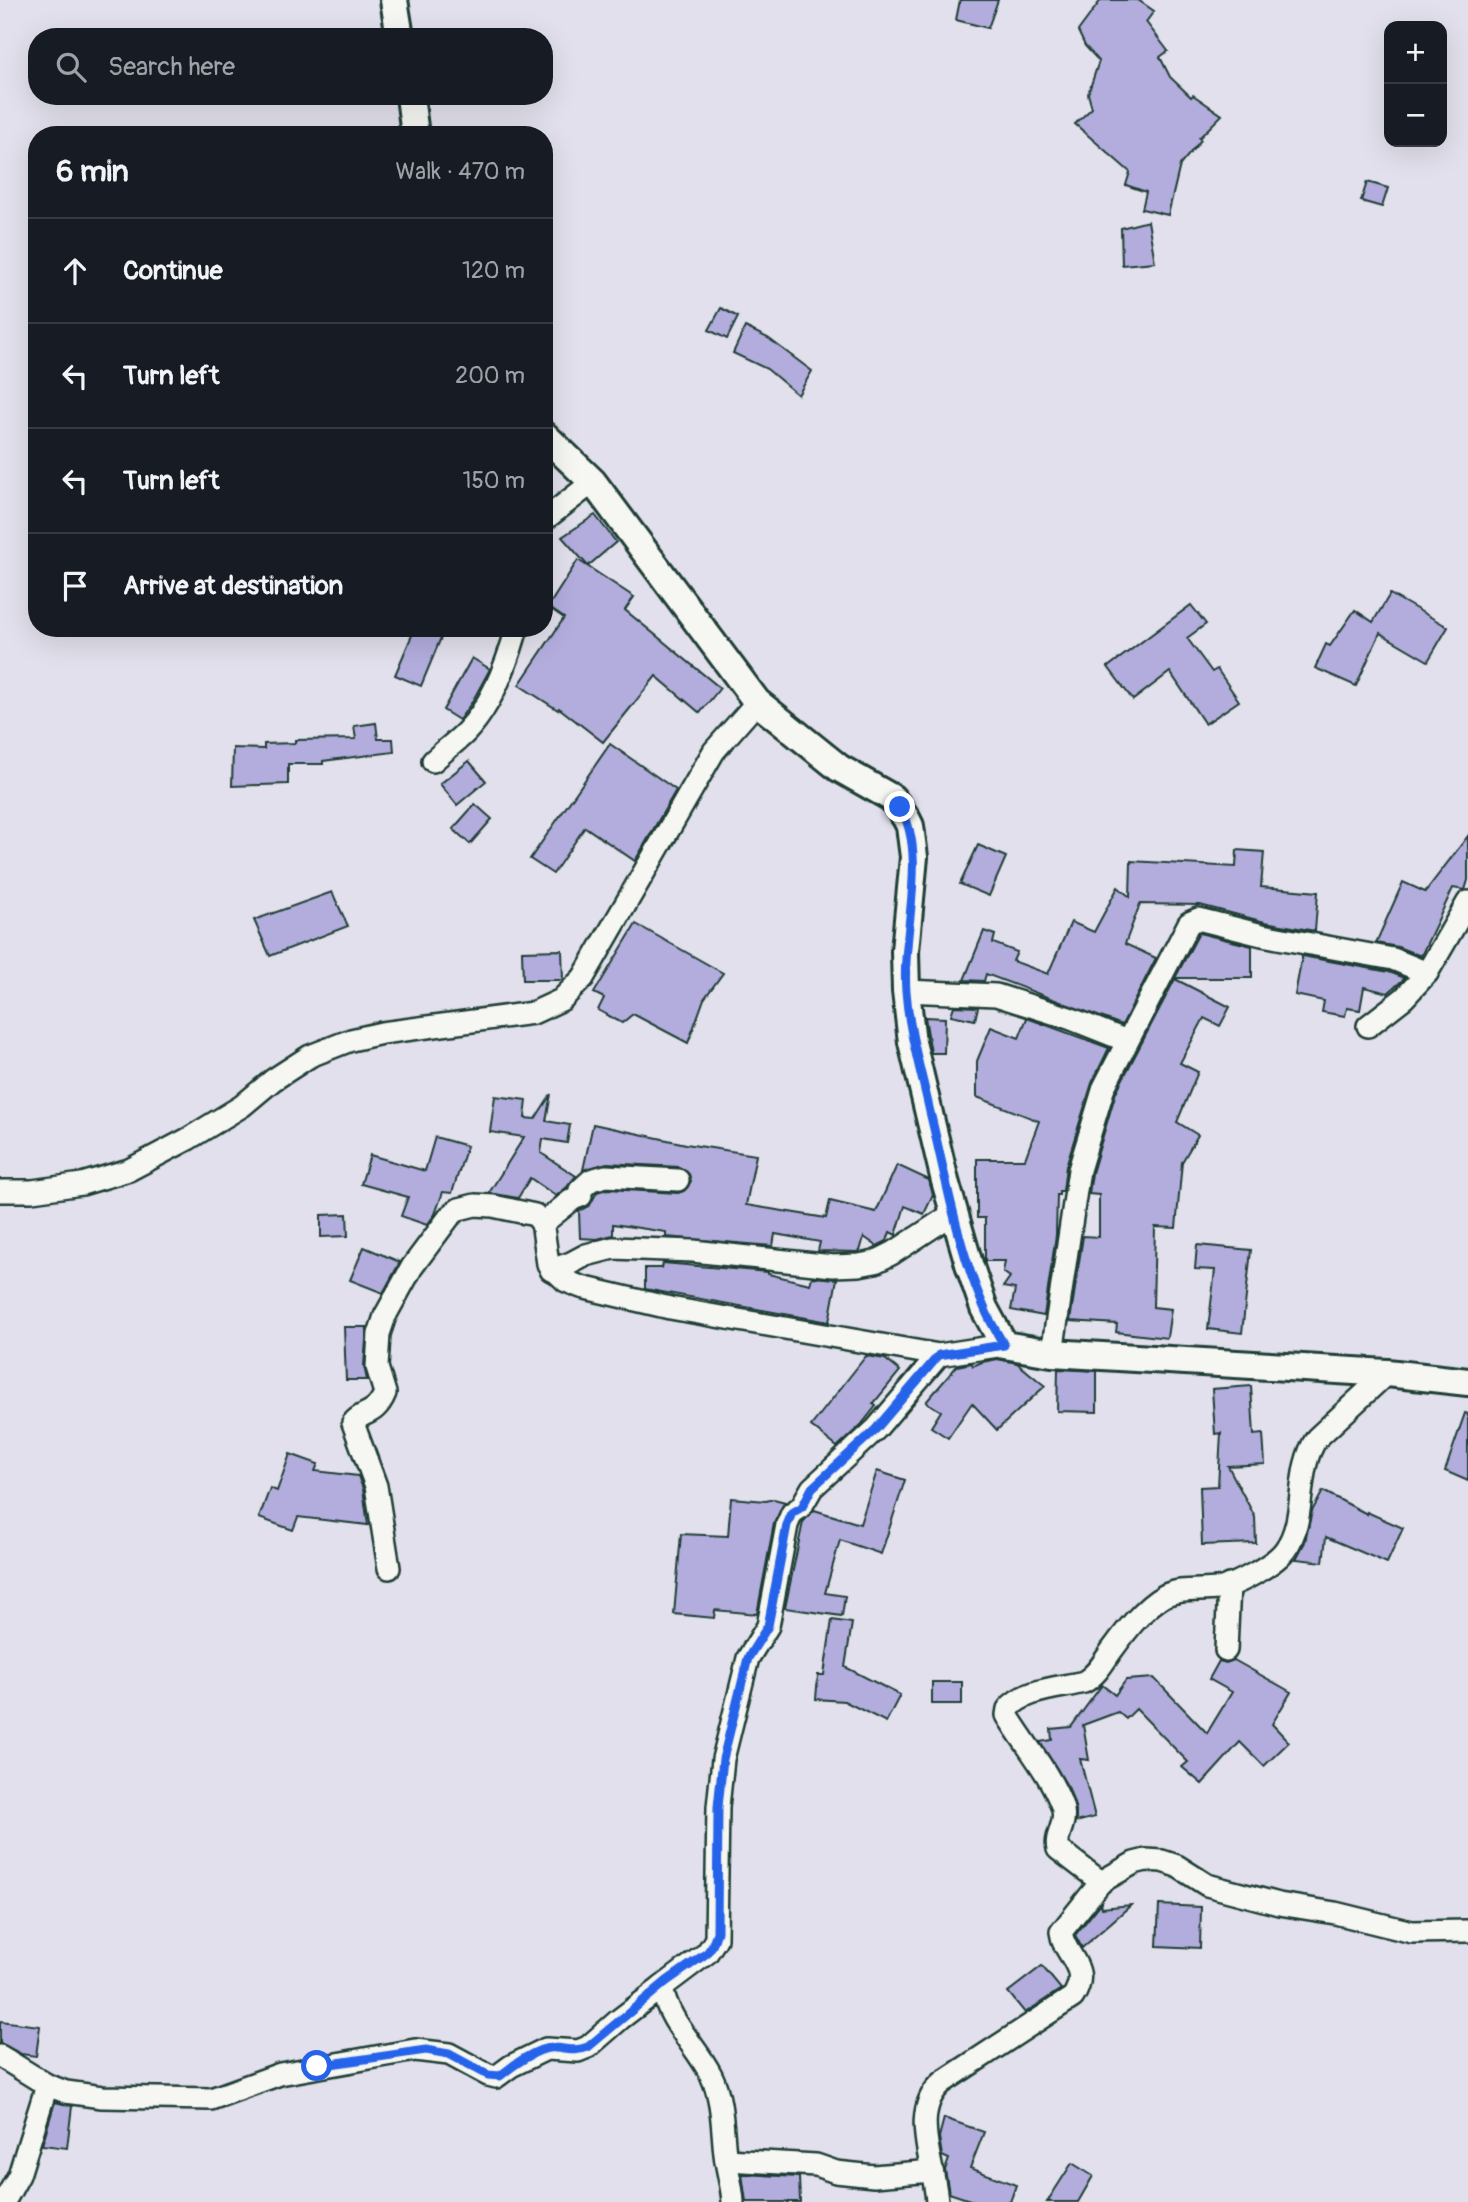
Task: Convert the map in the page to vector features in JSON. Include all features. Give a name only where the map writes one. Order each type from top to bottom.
[{"type":"street","points":[[394,0],[399,28]]},
{"type":"street","points":[[411,105],[414,126]]},
{"type":"street","points":[[553,444],[593,482],[757,702],[839,768],[892,798],[906,818],[912,834],[914,857],[905,951],[912,1042],[954,1213],[984,1308],[1004,1345]]},
{"type":"street","points":[[553,513],[593,482]]},
{"type":"street","points":[[433,761],[466,732],[482,712],[504,668],[514,637]]},
{"type":"street","points":[[0,1191],[32,1191],[82,1184],[129,1170],[188,1139],[242,1106],[273,1080],[310,1056],[351,1040],[382,1033],[533,1013],[561,1000],[583,978],[714,751],[757,702]]},
{"type":"street","points":[[1368,1026],[1404,998],[1427,973],[1468,902]]},
{"type":"street","points":[[1052,1353],[1079,1170],[1104,1087],[1189,923],[1198,919],[1262,935],[1393,959],[1427,973]]},
{"type":"street","points":[[906,991],[996,995],[1069,1018],[1127,1041]]},
{"type":"street","points":[[542,1224],[580,1196],[584,1185],[597,1177],[678,1180]]},
{"type":"street","points":[[389,1568],[376,1486],[353,1424],[357,1418],[376,1408],[385,1393],[377,1374],[379,1334],[385,1316],[412,1267],[450,1216],[459,1209],[475,1205],[493,1206],[538,1217],[542,1224],[545,1259],[551,1270],[565,1281],[670,1308],[939,1355],[1004,1345],[1052,1353],[1387,1373],[1468,1382]]},
{"type":"street","points":[[551,1270],[593,1252],[613,1248],[693,1251],[833,1266],[859,1265],[875,1262],[893,1253],[954,1213]]},
{"type":"street","points":[[0,2056],[47,2085],[66,2092],[102,2098],[211,2099],[280,2074],[415,2050],[449,2054],[496,2077],[511,2066],[546,2049],[578,2051],[588,2047],[707,1953],[716,1938],[718,1807],[723,1759],[748,1658],[768,1626],[787,1525],[792,1513],[802,1507],[812,1488],[876,1429],[939,1355]]},
{"type":"street","points":[[1101,1882],[1058,1849],[1056,1840],[1063,1825],[1062,1807],[1039,1762],[1007,1715],[1008,1709],[1014,1702],[1027,1696],[1084,1682],[1092,1677],[1124,1634],[1164,1596],[1229,1586],[1280,1557],[1287,1548],[1297,1520],[1305,1460],[1310,1448],[1317,1438],[1387,1373]]},
{"type":"street","points":[[1226,1650],[1229,1586]]},
{"type":"street","points":[[937,2202],[925,2124],[929,2097],[943,2082],[1073,1997],[1078,1988],[1079,1973],[1061,1932],[1101,1882],[1135,1863],[1146,1860],[1162,1861],[1177,1866],[1208,1885],[1279,1904],[1335,1913],[1412,1932],[1468,1931]]},
{"type":"street","points":[[662,1987],[674,2021],[702,2057],[713,2078],[722,2119],[733,2202]]},
{"type":"street","points":[[4,2202],[19,2175],[47,2085]]},
{"type":"street","points":[[726,2161],[816,2165],[836,2172],[874,2176],[932,2171]]},
{"type":"building","points":[[960,0],[998,0],[988,28],[956,20]]},
{"type":"building","points":[[1101,0],[1138,0],[1154,11],[1146,22],[1168,51],[1160,57],[1170,77],[1191,97],[1193,95],[1222,115],[1199,138],[1201,140],[1180,165],[1168,215],[1142,209],[1146,192],[1126,185],[1130,172],[1075,124],[1092,108],[1088,94],[1099,61],[1085,46],[1078,31]]},
{"type":"building","points":[[1367,182],[1388,188],[1382,207],[1361,201]]},
{"type":"building","points":[[1148,221],[1155,262],[1122,265],[1121,228]]},
{"type":"building","points":[[721,308],[738,317],[727,339],[709,330]]},
{"type":"building","points":[[745,327],[768,338],[812,371],[798,395],[767,369],[733,353]]},
{"type":"building","points":[[595,515],[616,542],[588,566],[562,537]]},
{"type":"building","points":[[578,560],[634,597],[625,610],[720,688],[700,713],[656,676],[603,742],[559,708],[558,710],[519,685],[564,618],[553,610],[553,599]]},
{"type":"building","points":[[1390,594],[1448,627],[1428,661],[1380,633],[1356,686],[1315,668],[1326,644],[1330,646],[1355,610],[1373,622]]},
{"type":"building","points":[[1191,605],[1206,624],[1187,638],[1212,672],[1217,669],[1239,701],[1205,724],[1170,672],[1133,700],[1108,667]]},
{"type":"building","points":[[411,637],[441,637],[421,686],[395,675]]},
{"type":"building","points":[[472,658],[490,669],[459,720],[443,710]]},
{"type":"building","points":[[376,723],[378,739],[393,739],[394,752],[323,761],[323,764],[288,764],[288,784],[232,786],[233,748],[264,749],[264,744],[295,743],[295,740],[356,739],[354,726]]},
{"type":"building","points":[[610,744],[676,790],[635,861],[585,827],[553,874],[530,859]]},
{"type":"building","points":[[469,761],[486,781],[457,805],[440,784]]},
{"type":"building","points":[[475,804],[492,819],[470,844],[453,829]]},
{"type":"building","points":[[1468,836],[1468,880],[1465,890],[1453,888],[1421,956],[1398,947],[1376,943],[1403,882],[1425,892]]},
{"type":"building","points":[[978,845],[1006,857],[989,896],[960,884]]},
{"type":"building","points":[[1237,850],[1264,852],[1261,887],[1318,892],[1315,931],[1265,922],[1200,905],[1140,904],[1125,944],[1156,958],[1122,1025],[986,974],[984,981],[964,980],[984,931],[995,935],[993,943],[1017,952],[1013,961],[1048,974],[1071,922],[1094,932],[1118,887],[1130,897],[1131,861],[1236,867]]},
{"type":"building","points":[[332,892],[348,926],[270,956],[254,920]]},
{"type":"building","points":[[636,924],[723,973],[704,999],[688,1043],[633,1014],[622,1023],[598,1010],[604,998],[594,993]]},
{"type":"building","points":[[1199,933],[1252,946],[1252,978],[1175,978]]},
{"type":"building","points":[[562,950],[563,980],[523,980],[522,951]]},
{"type":"building","points":[[1302,956],[1389,972],[1405,978],[1388,993],[1364,987],[1360,1010],[1347,1008],[1345,1016],[1322,1012],[1324,1001],[1295,995]]},
{"type":"building","points":[[1175,979],[1230,1007],[1220,1026],[1204,1018],[1180,1063],[1198,1072],[1177,1122],[1198,1135],[1182,1162],[1176,1228],[1155,1227],[1153,1307],[1171,1309],[1167,1338],[1116,1332],[1117,1324],[1070,1321],[1083,1236],[1099,1237],[1099,1195],[1089,1194],[1092,1173],[1116,1092]]},
{"type":"building","points":[[954,1006],[978,1007],[975,1020],[951,1015]]},
{"type":"building","points":[[925,1017],[945,1018],[944,1053],[931,1053]]},
{"type":"building","points":[[1027,1018],[1109,1048],[1092,1083],[1066,1166],[1063,1191],[1059,1191],[1057,1195],[1056,1235],[1044,1316],[1011,1310],[1015,1289],[1003,1287],[1010,1277],[1003,1272],[1005,1261],[985,1261],[985,1218],[977,1218],[977,1159],[1025,1159],[1039,1121],[977,1097],[977,1061],[991,1027],[1019,1038]]},
{"type":"building","points":[[551,1094],[546,1121],[570,1125],[567,1143],[543,1139],[541,1153],[576,1176],[556,1196],[530,1178],[518,1198],[489,1193],[524,1137],[490,1132],[495,1096],[527,1100],[525,1118],[535,1119]]},
{"type":"building","points":[[593,1124],[686,1144],[756,1155],[746,1205],[826,1218],[830,1201],[876,1212],[897,1165],[929,1180],[933,1195],[924,1214],[905,1206],[896,1235],[890,1232],[887,1241],[877,1246],[864,1237],[858,1252],[818,1251],[820,1242],[775,1234],[773,1246],[666,1237],[666,1232],[613,1224],[613,1235],[597,1239],[580,1238],[579,1211],[590,1205],[597,1192],[607,1189],[678,1193],[684,1191],[691,1181],[689,1174],[679,1167],[607,1163],[583,1170]]},
{"type":"building","points":[[435,1137],[467,1146],[452,1193],[443,1192],[435,1214],[427,1225],[401,1216],[408,1197],[361,1184],[370,1155],[425,1171]]},
{"type":"building","points":[[347,1214],[348,1236],[321,1237],[321,1215]]},
{"type":"building","points":[[1197,1245],[1251,1250],[1242,1333],[1208,1329],[1215,1270],[1195,1269]]},
{"type":"building","points":[[364,1247],[400,1262],[383,1293],[350,1280]]},
{"type":"building","points":[[663,1263],[768,1272],[810,1284],[812,1277],[837,1279],[829,1322],[645,1289],[645,1268],[662,1268]]},
{"type":"building","points":[[344,1327],[367,1327],[364,1366],[367,1380],[346,1380]]},
{"type":"building","points":[[866,1356],[885,1359],[900,1371],[873,1404],[876,1406],[861,1425],[837,1447],[811,1426]]},
{"type":"building","points":[[998,1359],[1017,1363],[1045,1386],[997,1430],[972,1403],[948,1438],[931,1427],[941,1411],[926,1402],[957,1366],[972,1363],[973,1366]]},
{"type":"building","points":[[1058,1369],[1097,1371],[1097,1412],[1057,1411]]},
{"type":"building","points":[[1251,1386],[1254,1435],[1263,1434],[1265,1464],[1228,1466],[1255,1517],[1256,1543],[1202,1545],[1200,1487],[1218,1486],[1221,1433],[1215,1434],[1212,1389]]},
{"type":"building","points":[[1465,1413],[1468,1414],[1468,1481],[1445,1471]]},
{"type":"building","points":[[290,1454],[318,1464],[315,1471],[358,1476],[363,1489],[368,1525],[298,1517],[293,1530],[259,1518],[270,1488],[277,1491]]},
{"type":"building","points":[[877,1471],[905,1480],[881,1554],[840,1540],[825,1593],[845,1596],[842,1616],[785,1608],[803,1522],[814,1510],[860,1524]]},
{"type":"building","points":[[1323,1491],[1367,1514],[1403,1528],[1387,1563],[1326,1537],[1323,1562],[1296,1559],[1305,1542],[1312,1511]]},
{"type":"building","points":[[731,1498],[766,1501],[774,1499],[785,1502],[774,1523],[757,1614],[715,1610],[714,1618],[674,1614],[681,1534],[728,1536]]},
{"type":"building","points":[[832,1620],[852,1623],[845,1667],[900,1695],[886,1722],[844,1701],[816,1699],[818,1675],[824,1675]]},
{"type":"building","points":[[1234,1660],[1291,1692],[1272,1724],[1289,1742],[1264,1766],[1240,1742],[1202,1784],[1182,1767],[1188,1762],[1136,1709],[1126,1719],[1118,1712],[1083,1725],[1089,1760],[1080,1759],[1095,1817],[1076,1822],[1076,1810],[1069,1789],[1040,1742],[1052,1740],[1051,1729],[1071,1727],[1102,1685],[1115,1695],[1126,1680],[1154,1678],[1207,1733],[1232,1692],[1209,1679],[1219,1661],[1226,1663]]},
{"type":"building","points":[[932,1682],[962,1682],[962,1704],[932,1704]]},
{"type":"building","points":[[1101,1903],[1102,1908],[1131,1905],[1082,1948],[1075,1935]]},
{"type":"building","points":[[1159,1905],[1201,1907],[1200,1948],[1157,1946]]},
{"type":"building","points":[[1042,1966],[1061,1989],[1025,2013],[1008,1992]]},
{"type":"building","points":[[0,2021],[40,2026],[36,2056],[21,2054],[0,2043]]},
{"type":"building","points":[[55,2102],[72,2106],[67,2148],[42,2145]]},
{"type":"building","points":[[944,2118],[984,2132],[970,2168],[1016,2185],[1010,2202],[976,2202],[949,2193],[945,2170],[949,2159],[942,2156],[939,2137]]},
{"type":"building","points":[[1072,2163],[1093,2176],[1078,2202],[1047,2202]]},
{"type":"building","points":[[742,2174],[799,2177],[800,2202],[746,2202]]},
{"type":"route","points":[[317,2066],[426,2050],[449,2054],[488,2075],[500,2076],[511,2066],[546,2049],[578,2051],[596,2043],[667,1981],[707,1953],[717,1932],[718,1807],[723,1759],[748,1658],[768,1626],[787,1525],[792,1513],[802,1507],[812,1488],[876,1429],[939,1355],[1004,1345],[984,1308],[969,1264],[945,1181],[912,1042],[905,951],[914,857],[910,827],[900,807]]}]
